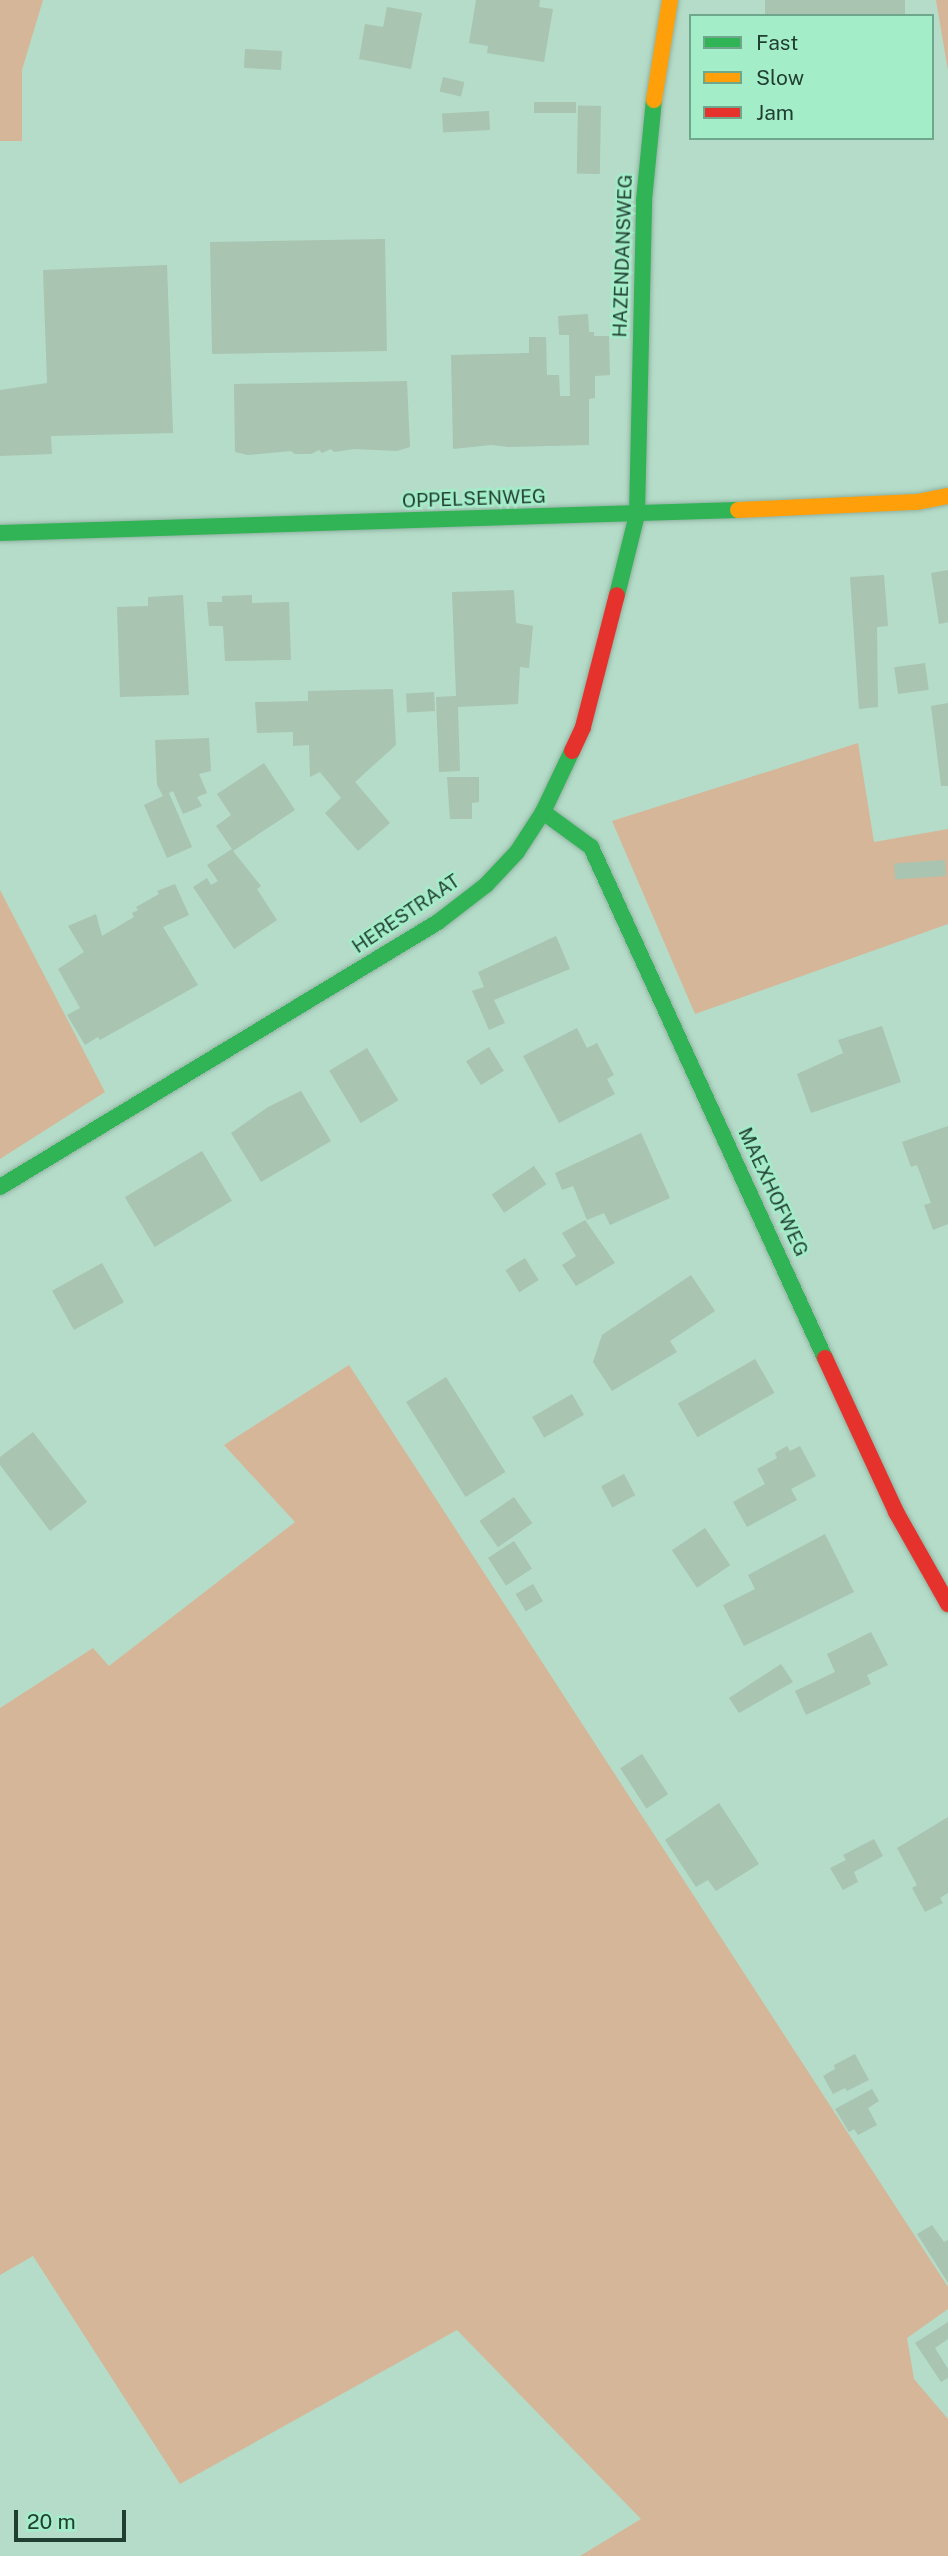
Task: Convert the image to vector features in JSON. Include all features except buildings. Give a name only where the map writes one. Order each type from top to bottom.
[{"type":"street","name":"HAZENDANSWEG","points":[[638,515],[644,201],[653,110],[670,0]]},
{"type":"street","name":"OPPELSENWEG","points":[[0,533],[638,515],[917,502],[948,496]]},
{"type":"street","name":"HERESTRAAT","points":[[0,1187],[438,922],[486,885],[517,852],[543,812],[583,727],[638,515]]},
{"type":"street","name":"MAEXHOFWEG","points":[[543,812],[591,847],[896,1512],[948,1604]]},
{"type":"shaded area","points":[[0,0],[43,0],[22,70],[22,141],[0,141]]},
{"type":"shaded area","points":[[936,0],[948,0],[948,71]]},
{"type":"shaded area","points":[[858,743],[874,842],[948,829],[948,924],[695,1014],[612,821]]},
{"type":"shaded area","points":[[0,890],[105,1092],[0,1159]]},
{"type":"shaded area","points":[[349,1365],[948,2287],[948,2309],[907,2338],[914,2379],[948,2419],[948,2556],[580,2556],[641,2519],[457,2330],[180,2484],[33,2256],[0,2275],[0,1708],[93,1648],[109,1666],[295,1522],[224,1445]]},
{"type":"traffic: fast","points":[[617,595],[637,515],[644,200],[654,100]]},
{"type":"traffic: fast","points":[[0,533],[738,510]]},
{"type":"traffic: fast","points":[[0,1187],[438,922],[486,885],[517,852],[543,812],[572,751]]},
{"type":"traffic: fast","points":[[543,812],[591,847],[825,1358]]},
{"type":"traffic: slow","points":[[654,100],[670,0]]},
{"type":"traffic: slow","points":[[738,510],[917,502],[948,496]]},
{"type":"traffic: jam","points":[[572,751],[583,727],[617,595]]},
{"type":"traffic: jam","points":[[825,1358],[896,1512],[948,1604]]}]
